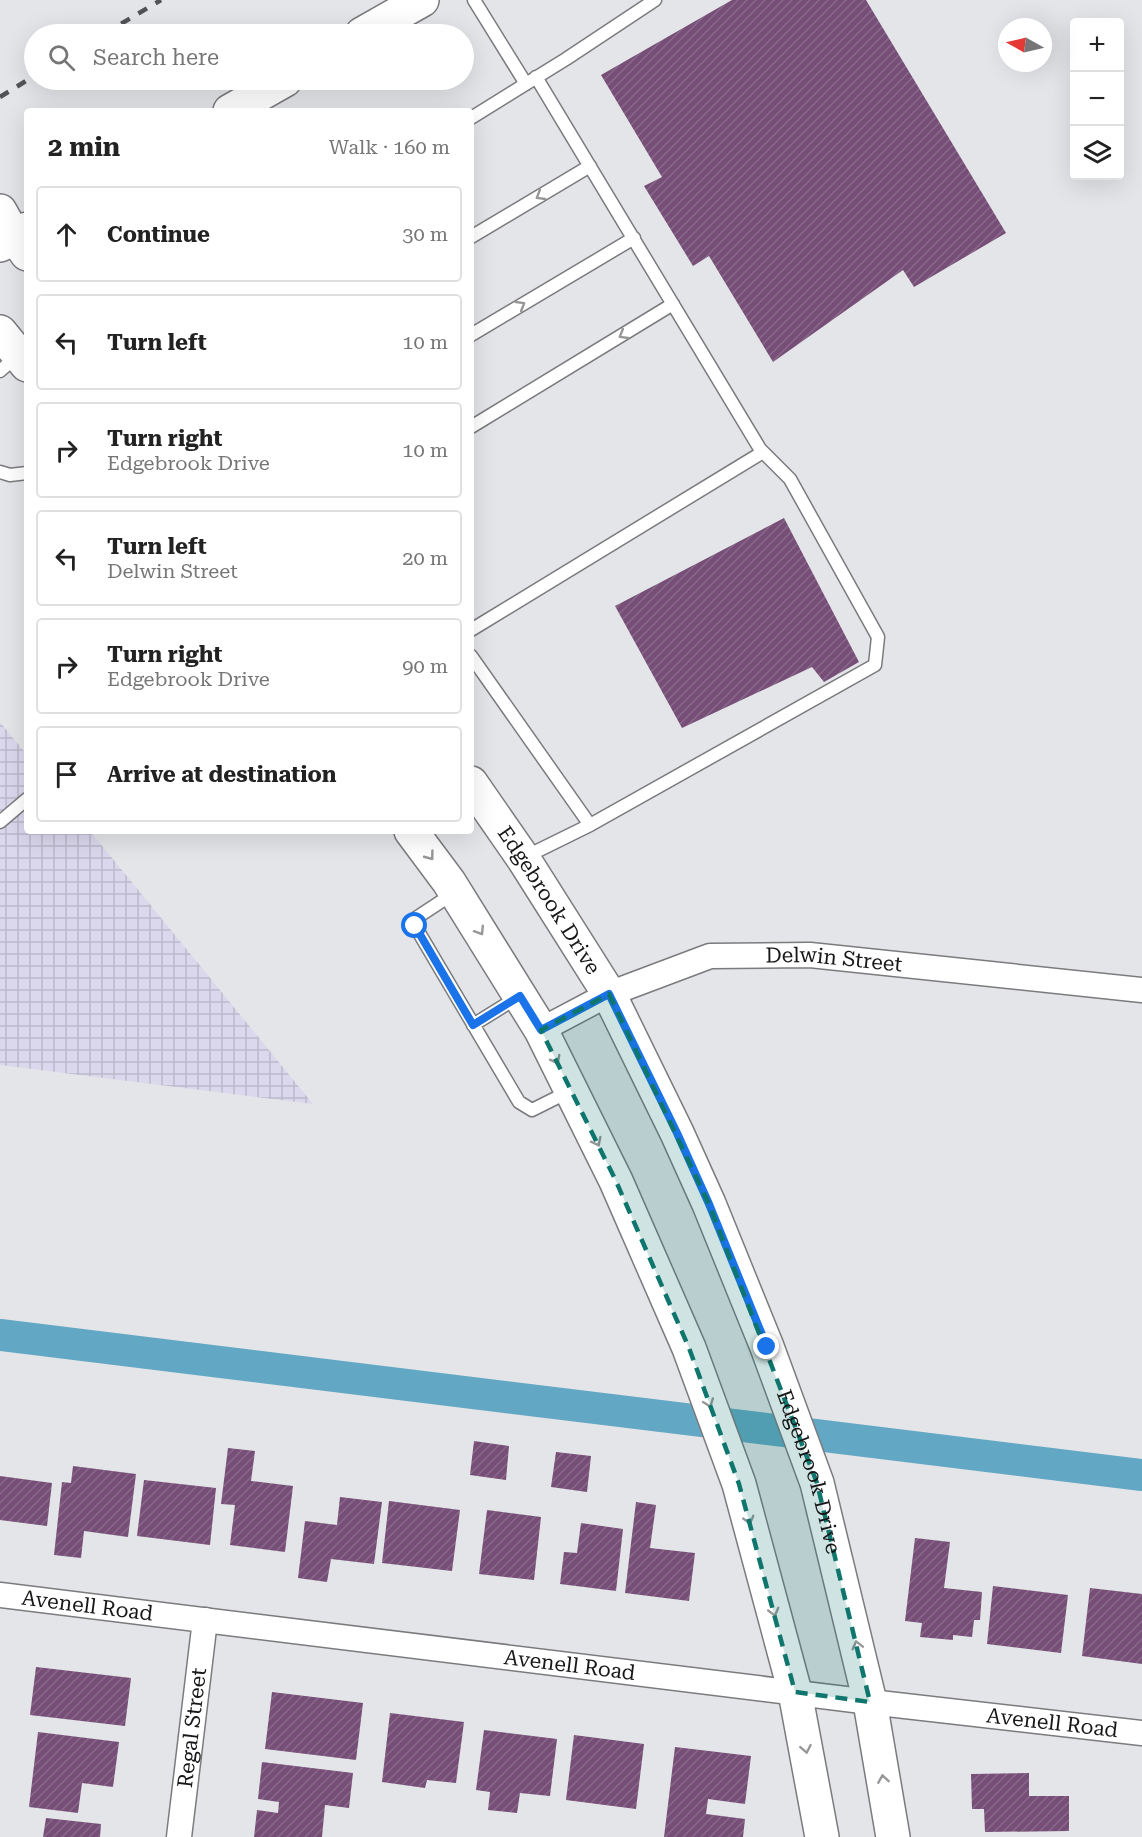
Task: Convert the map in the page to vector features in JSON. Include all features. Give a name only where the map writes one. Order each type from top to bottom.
[{"type":"main road","points":[[380,24],[422,0]]},
{"type":"main road","points":[[236,108],[269,92]]},
{"type":"main road","name":"Edgebrook Drive","points":[[474,787],[523,858],[609,994],[709,1204],[767,1347],[817,1483],[870,1702],[893,1837]]},
{"type":"main road","points":[[413,834],[455,892],[541,1030],[616,1181],[689,1348],[739,1484],[795,1692],[822,1837]]},
{"type":"street","name":"Delwin Street","points":[[541,1030],[609,994],[710,956],[810,956],[1142,990]]},
{"type":"street","name":"Avenell Road","points":[[0,1594],[870,1702],[1142,1733]]},
{"type":"street","name":"Regal Street","points":[[179,1837],[205,1620]]},
{"type":"lane","points":[[474,0],[590,166],[763,452],[790,479],[878,637],[875,665],[590,825],[523,858]]},
{"type":"lane","points":[[474,116],[655,0]]},
{"type":"lane","points":[[474,235],[590,166]]},
{"type":"lane","points":[[474,333],[634,238]]},
{"type":"lane","points":[[474,425],[673,304]]},
{"type":"lane","points":[[474,628],[763,452]]},
{"type":"lane","points":[[0,472],[10,475],[24,473]]},
{"type":"lane","points":[[474,660],[590,825]]},
{"type":"lane","points":[[0,822],[24,802]]},
{"type":"lane","points":[[455,892],[416,918],[415,926],[519,1102],[532,1110],[571,1090]]},
{"type":"lane","points":[[473,1025],[520,996]]},
{"type":"highlighted area","points":[[609,994],[709,1204],[817,1483],[870,1702],[795,1692],[739,1484],[689,1348],[616,1181],[541,1030]]},
{"type":"shaded area","points":[[0,722],[24,751],[24,834],[92,834],[313,1104],[0,1065]]},
{"type":"building","points":[[732,0],[866,0],[1006,233],[914,287],[903,270],[773,362],[709,256],[693,266],[644,186],[662,177],[601,75]]},
{"type":"building","points":[[784,518],[859,662],[824,682],[812,667],[682,728],[615,606]]},
{"type":"building","points":[[474,1441],[509,1446],[506,1480],[470,1475]]},
{"type":"building","points":[[228,1448],[255,1451],[251,1481],[293,1486],[285,1552],[230,1545],[235,1505],[221,1504]]},
{"type":"building","points":[[556,1452],[591,1456],[587,1492],[551,1487]]},
{"type":"building","points":[[73,1466],[136,1474],[128,1537],[84,1531],[81,1558],[54,1555],[62,1482],[71,1483]]},
{"type":"building","points":[[0,1476],[52,1483],[47,1526],[0,1520]]},
{"type":"building","points":[[144,1480],[216,1488],[210,1545],[137,1536]]},
{"type":"building","points":[[340,1497],[382,1502],[374,1564],[331,1559],[327,1582],[298,1578],[305,1521],[337,1525]]},
{"type":"building","points":[[389,1501],[460,1510],[452,1571],[382,1563]]},
{"type":"building","points":[[636,1502],[656,1505],[650,1548],[695,1553],[689,1601],[625,1593]]},
{"type":"building","points":[[487,1510],[541,1517],[534,1580],[479,1574]]},
{"type":"building","points":[[581,1523],[623,1529],[616,1591],[560,1584],[564,1552],[577,1553]]},
{"type":"building","points":[[915,1538],[950,1542],[944,1588],[982,1592],[980,1620],[974,1620],[972,1637],[953,1635],[953,1640],[920,1637],[922,1623],[905,1621]]},
{"type":"building","points":[[993,1586],[1068,1595],[1061,1653],[987,1644]]},
{"type":"building","points":[[1090,1588],[1142,1594],[1142,1664],[1082,1656]]},
{"type":"building","points":[[36,1667],[131,1678],[125,1726],[30,1715]]},
{"type":"building","points":[[272,1692],[363,1703],[356,1760],[265,1749]]},
{"type":"building","points":[[390,1713],[464,1722],[456,1783],[427,1780],[425,1788],[382,1782]]},
{"type":"building","points":[[484,1730],[557,1739],[550,1796],[520,1793],[517,1813],[488,1810],[490,1792],[476,1790]]},
{"type":"building","points":[[38,1732],[119,1742],[113,1787],[82,1783],[78,1813],[29,1807]]},
{"type":"building","points":[[574,1735],[644,1744],[636,1809],[566,1800]]},
{"type":"building","points":[[675,1747],[751,1756],[745,1804],[708,1799],[706,1814],[745,1819],[743,1837],[664,1837]]},
{"type":"building","points":[[262,1762],[353,1773],[349,1808],[325,1805],[322,1837],[254,1837],[257,1810],[278,1813],[279,1802],[258,1799]]},
{"type":"building","points":[[1029,1773],[1029,1796],[1069,1796],[1069,1831],[985,1832],[984,1809],[972,1809],[971,1774]]},
{"type":"building","points":[[46,1818],[101,1824],[100,1837],[43,1837]]},
{"type":"waterway","points":[[0,1335],[1142,1475]]},
{"type":"railway","points":[[121,24],[161,0]]},
{"type":"railway","points":[[0,97],[24,82]]},
{"type":"route","points":[[415,926],[473,1025],[520,996],[541,1030],[609,994],[709,1204],[767,1347]]}]
